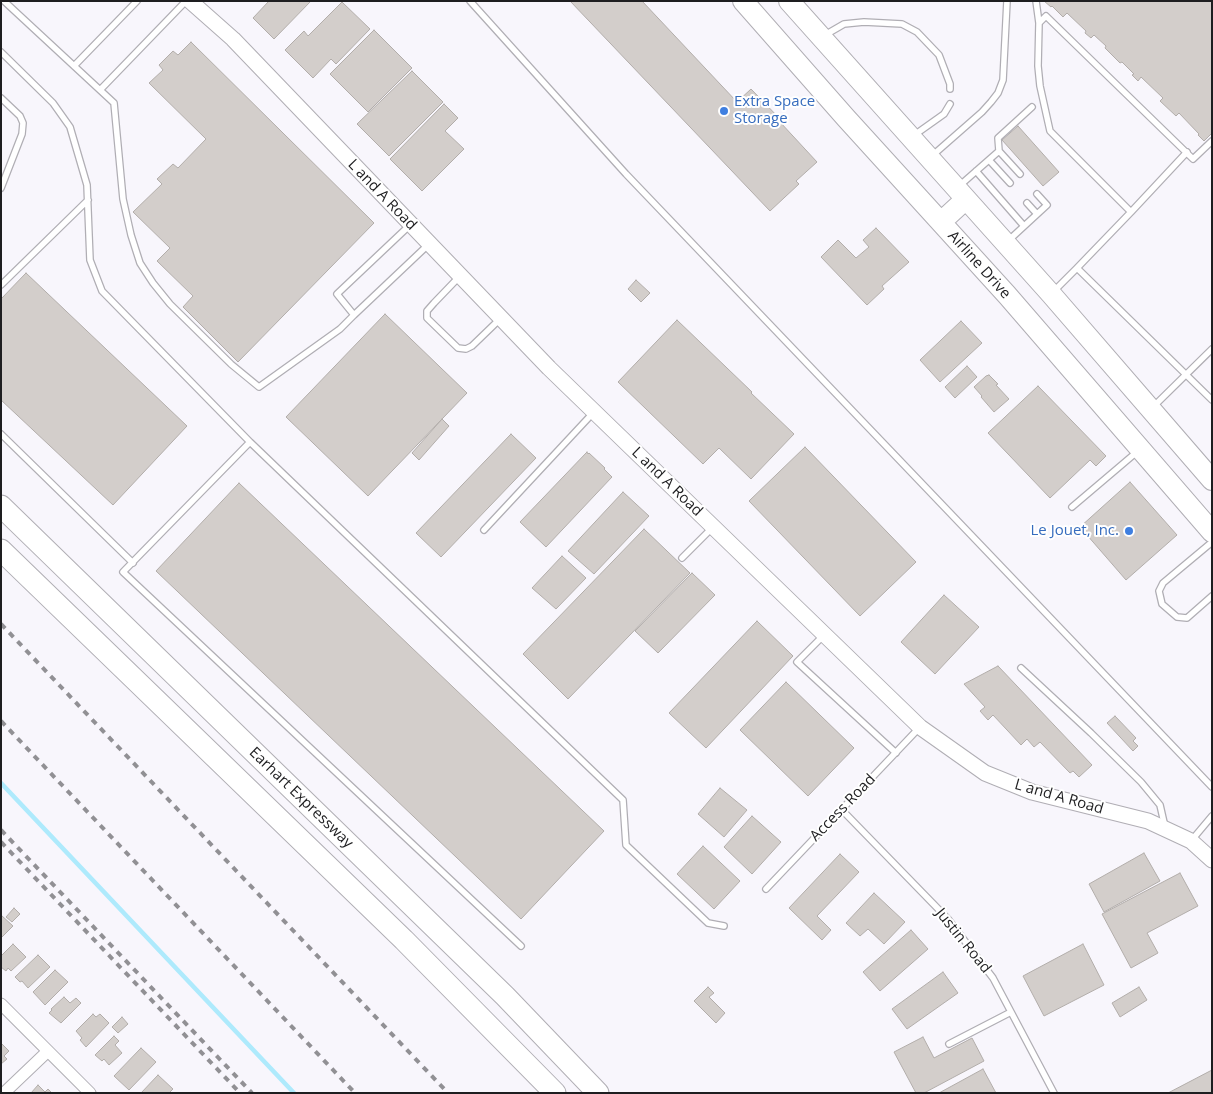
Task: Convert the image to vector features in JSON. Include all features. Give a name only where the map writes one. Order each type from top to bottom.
[{"type":"highway","name":"Airline Drive","points":[[742,1],[1007,295],[1212,532]]},
{"type":"highway","points":[[790,1],[1051,294],[1212,480]]},
{"type":"highway","points":[[940,222],[961,194]]},
{"type":"highway","name":"Earhart Expressway","points":[[1,506],[498,989],[598,1093]]},
{"type":"highway","name":"Earhart Expressway","points":[[1,550],[404,940],[556,1093]]},
{"type":"street","name":"L and A Road","points":[[190,1],[232,39],[549,368],[920,727],[985,772],[1032,792],[1148,821],[1191,841],[1212,860]]},
{"type":"street","points":[[1,1004],[90,1093]]},
{"type":"street","points":[[4,1093],[48,1051]]},
{"type":"lane","points":[[4,1],[114,103],[123,199],[131,235],[140,263],[170,304],[231,364],[259,387],[340,329],[429,244]]},
{"type":"lane","points":[[74,66],[137,1]]},
{"type":"lane","points":[[100,90],[186,1]]},
{"type":"lane","points":[[470,1],[626,174],[1212,787]]},
{"type":"lane","points":[[930,158],[982,112],[998,93],[1003,80],[1007,1]]},
{"type":"lane","points":[[1036,1],[1039,23],[1038,66],[1040,86],[1050,132],[1131,212]]},
{"type":"lane","points":[[1039,23],[1046,16],[1194,159],[1212,140]]},
{"type":"lane","points":[[821,37],[844,24],[864,22],[902,24],[917,32],[939,55],[950,89]]},
{"type":"lane","points":[[1,52],[53,103],[70,127],[87,185],[90,260],[102,291],[250,442],[623,800],[626,845],[708,923],[724,926]]},
{"type":"lane","points":[[1,98],[20,116],[23,122],[20,141],[1,188]]},
{"type":"lane","points":[[911,138],[944,114],[950,104]]},
{"type":"lane","points":[[1020,174],[999,151],[998,138],[1032,107]]},
{"type":"lane","points":[[961,194],[976,171],[999,151]]},
{"type":"lane","points":[[1051,294],[1187,152]]},
{"type":"lane","points":[[989,160],[1010,183]]},
{"type":"lane","points":[[976,171],[1024,226]]},
{"type":"lane","points":[[1006,243],[1047,205],[1037,194]]},
{"type":"lane","points":[[1,285],[88,200]]},
{"type":"lane","points":[[1027,203],[1037,214]]},
{"type":"lane","points":[[354,315],[336,294],[411,225]]},
{"type":"lane","points":[[1077,268],[1212,400]]},
{"type":"lane","points":[[461,276],[434,303],[427,312],[428,318],[458,348],[466,349],[472,346],[501,318]]},
{"type":"lane","points":[[1151,409],[1212,350]]},
{"type":"lane","points":[[484,530],[594,411]]},
{"type":"lane","points":[[1,434],[133,563]]},
{"type":"lane","points":[[250,442],[123,572],[520,946]]},
{"type":"lane","points":[[1072,507],[1140,449]]},
{"type":"lane","points":[[682,558],[713,526]]},
{"type":"lane","points":[[1212,542],[1163,583],[1159,591],[1162,604],[1177,618],[1187,618],[1212,596]]},
{"type":"lane","points":[[824,634],[797,662],[896,753]]},
{"type":"lane","points":[[1021,668],[1141,782],[1160,805],[1166,829]]},
{"type":"lane","name":"Access Road","points":[[766,889],[920,727]]},
{"type":"lane","name":"Justin Road","points":[[842,810],[948,919],[993,978],[1054,1093]]},
{"type":"lane","points":[[1191,841],[1212,816]]},
{"type":"lane","points":[[949,1044],[1011,1012]]},
{"type":"building","points":[[269,1],[311,1],[274,39],[253,18]]},
{"type":"building","name":"Extra Space Storage","points":[[570,1],[642,1],[737,102],[751,89],[782,121],[780,122],[817,162],[796,181],[799,184],[770,211]]},
{"type":"building","points":[[1044,1],[1212,1],[1212,133],[1204,141],[1179,113],[1176,116],[1160,101],[1163,98],[1141,77],[1138,81],[1132,75],[1134,74],[1122,62],[1120,63],[1094,35],[1091,38],[1067,13],[1063,17]]},
{"type":"building","points":[[342,2],[370,29],[336,64],[331,59],[313,78],[285,50],[304,31],[308,36]]},
{"type":"building","points":[[374,30],[412,68],[368,112],[330,74]]},
{"type":"building","points":[[191,42],[374,223],[238,362],[183,307],[193,296],[157,261],[170,248],[133,212],[162,184],[157,179],[173,164],[178,168],[206,139],[149,83],[163,70],[159,65],[173,51],[178,55]]},
{"type":"building","points":[[412,71],[443,102],[389,156],[357,124]]},
{"type":"building","points":[[444,104],[458,118],[445,131],[464,149],[422,191],[390,159]]},
{"type":"building","points":[[1018,126],[1059,172],[1043,186],[1002,140]]},
{"type":"building","points":[[876,228],[909,262],[882,286],[884,289],[867,305],[821,257],[838,240],[856,258],[869,247],[863,240]]},
{"type":"building","points":[[26,273],[187,426],[113,505],[1,400],[1,299]]},
{"type":"building","points":[[636,280],[650,293],[641,302],[628,289]]},
{"type":"building","points":[[385,314],[467,393],[368,496],[286,417]]},
{"type":"building","points":[[677,320],[794,434],[751,479],[719,448],[703,464],[618,382]]},
{"type":"building","points":[[961,321],[982,343],[940,382],[920,360]]},
{"type":"building","points":[[967,366],[977,377],[955,398],[945,387]]},
{"type":"building","points":[[989,375],[1009,399],[994,412],[974,387]]},
{"type":"building","points":[[1038,386],[1106,456],[1096,466],[1090,460],[1050,498],[988,433]]},
{"type":"building","points":[[442,419],[449,426],[419,460],[412,453]]},
{"type":"building","points":[[511,434],[536,458],[441,557],[416,533]]},
{"type":"building","points":[[805,447],[916,562],[860,616],[749,501]]},
{"type":"building","points":[[587,452],[612,477],[546,547],[520,522]]},
{"type":"building","name":"Le Jouet, Inc.","points":[[1130,482],[1177,535],[1126,580],[1080,527]]},
{"type":"building","points":[[239,483],[604,831],[521,919],[156,571]]},
{"type":"building","points":[[623,492],[649,516],[594,574],[568,551]]},
{"type":"building","points":[[644,529],[690,573],[568,699],[523,654]]},
{"type":"building","points":[[562,556],[586,578],[556,609],[532,588]]},
{"type":"building","points":[[692,573],[715,595],[658,653],[635,631]]},
{"type":"building","points":[[944,595],[979,627],[935,674],[901,642]]},
{"type":"building","points":[[757,621],[793,656],[706,748],[669,713]]},
{"type":"building","points":[[998,666],[1092,765],[1079,777],[1073,771],[1070,773],[1040,742],[1034,747],[1027,739],[1021,745],[993,715],[988,720],[980,711],[985,707],[964,684]]},
{"type":"building","points":[[786,682],[854,748],[808,796],[740,730]]},
{"type":"building","points":[[1115,716],[1136,738],[1133,741],[1138,746],[1133,751],[1107,723]]},
{"type":"building","points":[[720,788],[747,810],[724,837],[698,814]]},
{"type":"building","points":[[752,816],[781,842],[752,874],[724,847]]},
{"type":"building","points":[[703,846],[740,881],[714,909],[677,874]]},
{"type":"building","points":[[1144,853],[1160,881],[1104,912],[1089,884]]},
{"type":"building","points":[[840,854],[859,872],[817,916],[831,930],[822,940],[789,908]]},
{"type":"building","points":[[1180,873],[1198,906],[1147,933],[1158,953],[1131,968],[1102,914]]},
{"type":"building","points":[[874,893],[905,922],[884,944],[868,929],[860,936],[846,923]]},
{"type":"building","points":[[14,908],[20,914],[12,922],[6,917]]},
{"type":"building","points":[[1,915],[13,926],[1,938]]},
{"type":"building","points":[[911,930],[928,949],[880,991],[863,972]]},
{"type":"building","points":[[13,944],[26,957],[11,971],[8,968],[6,971],[1,967],[1,956]]},
{"type":"building","points":[[1083,944],[1104,985],[1044,1016],[1023,976]]},
{"type":"building","points":[[38,955],[50,967],[28,988],[15,977]]},
{"type":"building","points":[[55,970],[68,982],[45,1005],[33,992]]},
{"type":"building","points":[[943,972],[958,993],[907,1029],[892,1009]]},
{"type":"building","points":[[708,987],[714,993],[709,997],[725,1013],[716,1023],[694,1001]]},
{"type":"building","points":[[1139,987],[1147,1000],[1120,1017],[1112,1003]]},
{"type":"building","points":[[64,997],[70,1003],[76,998],[81,1003],[61,1023],[49,1013]]},
{"type":"building","points":[[93,1014],[96,1017],[100,1014],[109,1023],[86,1047],[76,1031]]},
{"type":"building","points":[[122,1017],[128,1024],[118,1033],[112,1027]]},
{"type":"building","points":[[114,1036],[119,1041],[115,1045],[122,1053],[109,1065],[104,1059],[102,1061],[95,1055]]},
{"type":"building","points":[[923,1037],[934,1058],[972,1038],[984,1061],[924,1093],[916,1093],[894,1052]]},
{"type":"building","points":[[1,1043],[9,1051],[4,1056],[7,1059],[1,1064]]},
{"type":"building","points":[[141,1048],[156,1062],[129,1090],[114,1076]]},
{"type":"building","points":[[983,1069],[996,1093],[939,1093]]},
{"type":"building","points":[[1212,1070],[1212,1093],[1168,1093]]},
{"type":"building","points":[[158,1075],[173,1089],[169,1093],[141,1093]]},
{"type":"building","points":[[38,1085],[45,1092],[48,1089],[52,1093],[31,1093]]},
{"type":"waterway","points":[[1,783],[294,1093]]},
{"type":"railway","points":[[1,624],[448,1093]]},
{"type":"railway","points":[[1,721],[355,1093]]},
{"type":"railway","points":[[1,830],[252,1093]]},
{"type":"railway","points":[[1,842],[240,1093]]},
{"type":"place","name":"Extra Space Storage","points":[[724,111]]},
{"type":"place","name":"Le Jouet, Inc.","points":[[1129,531]]}]
